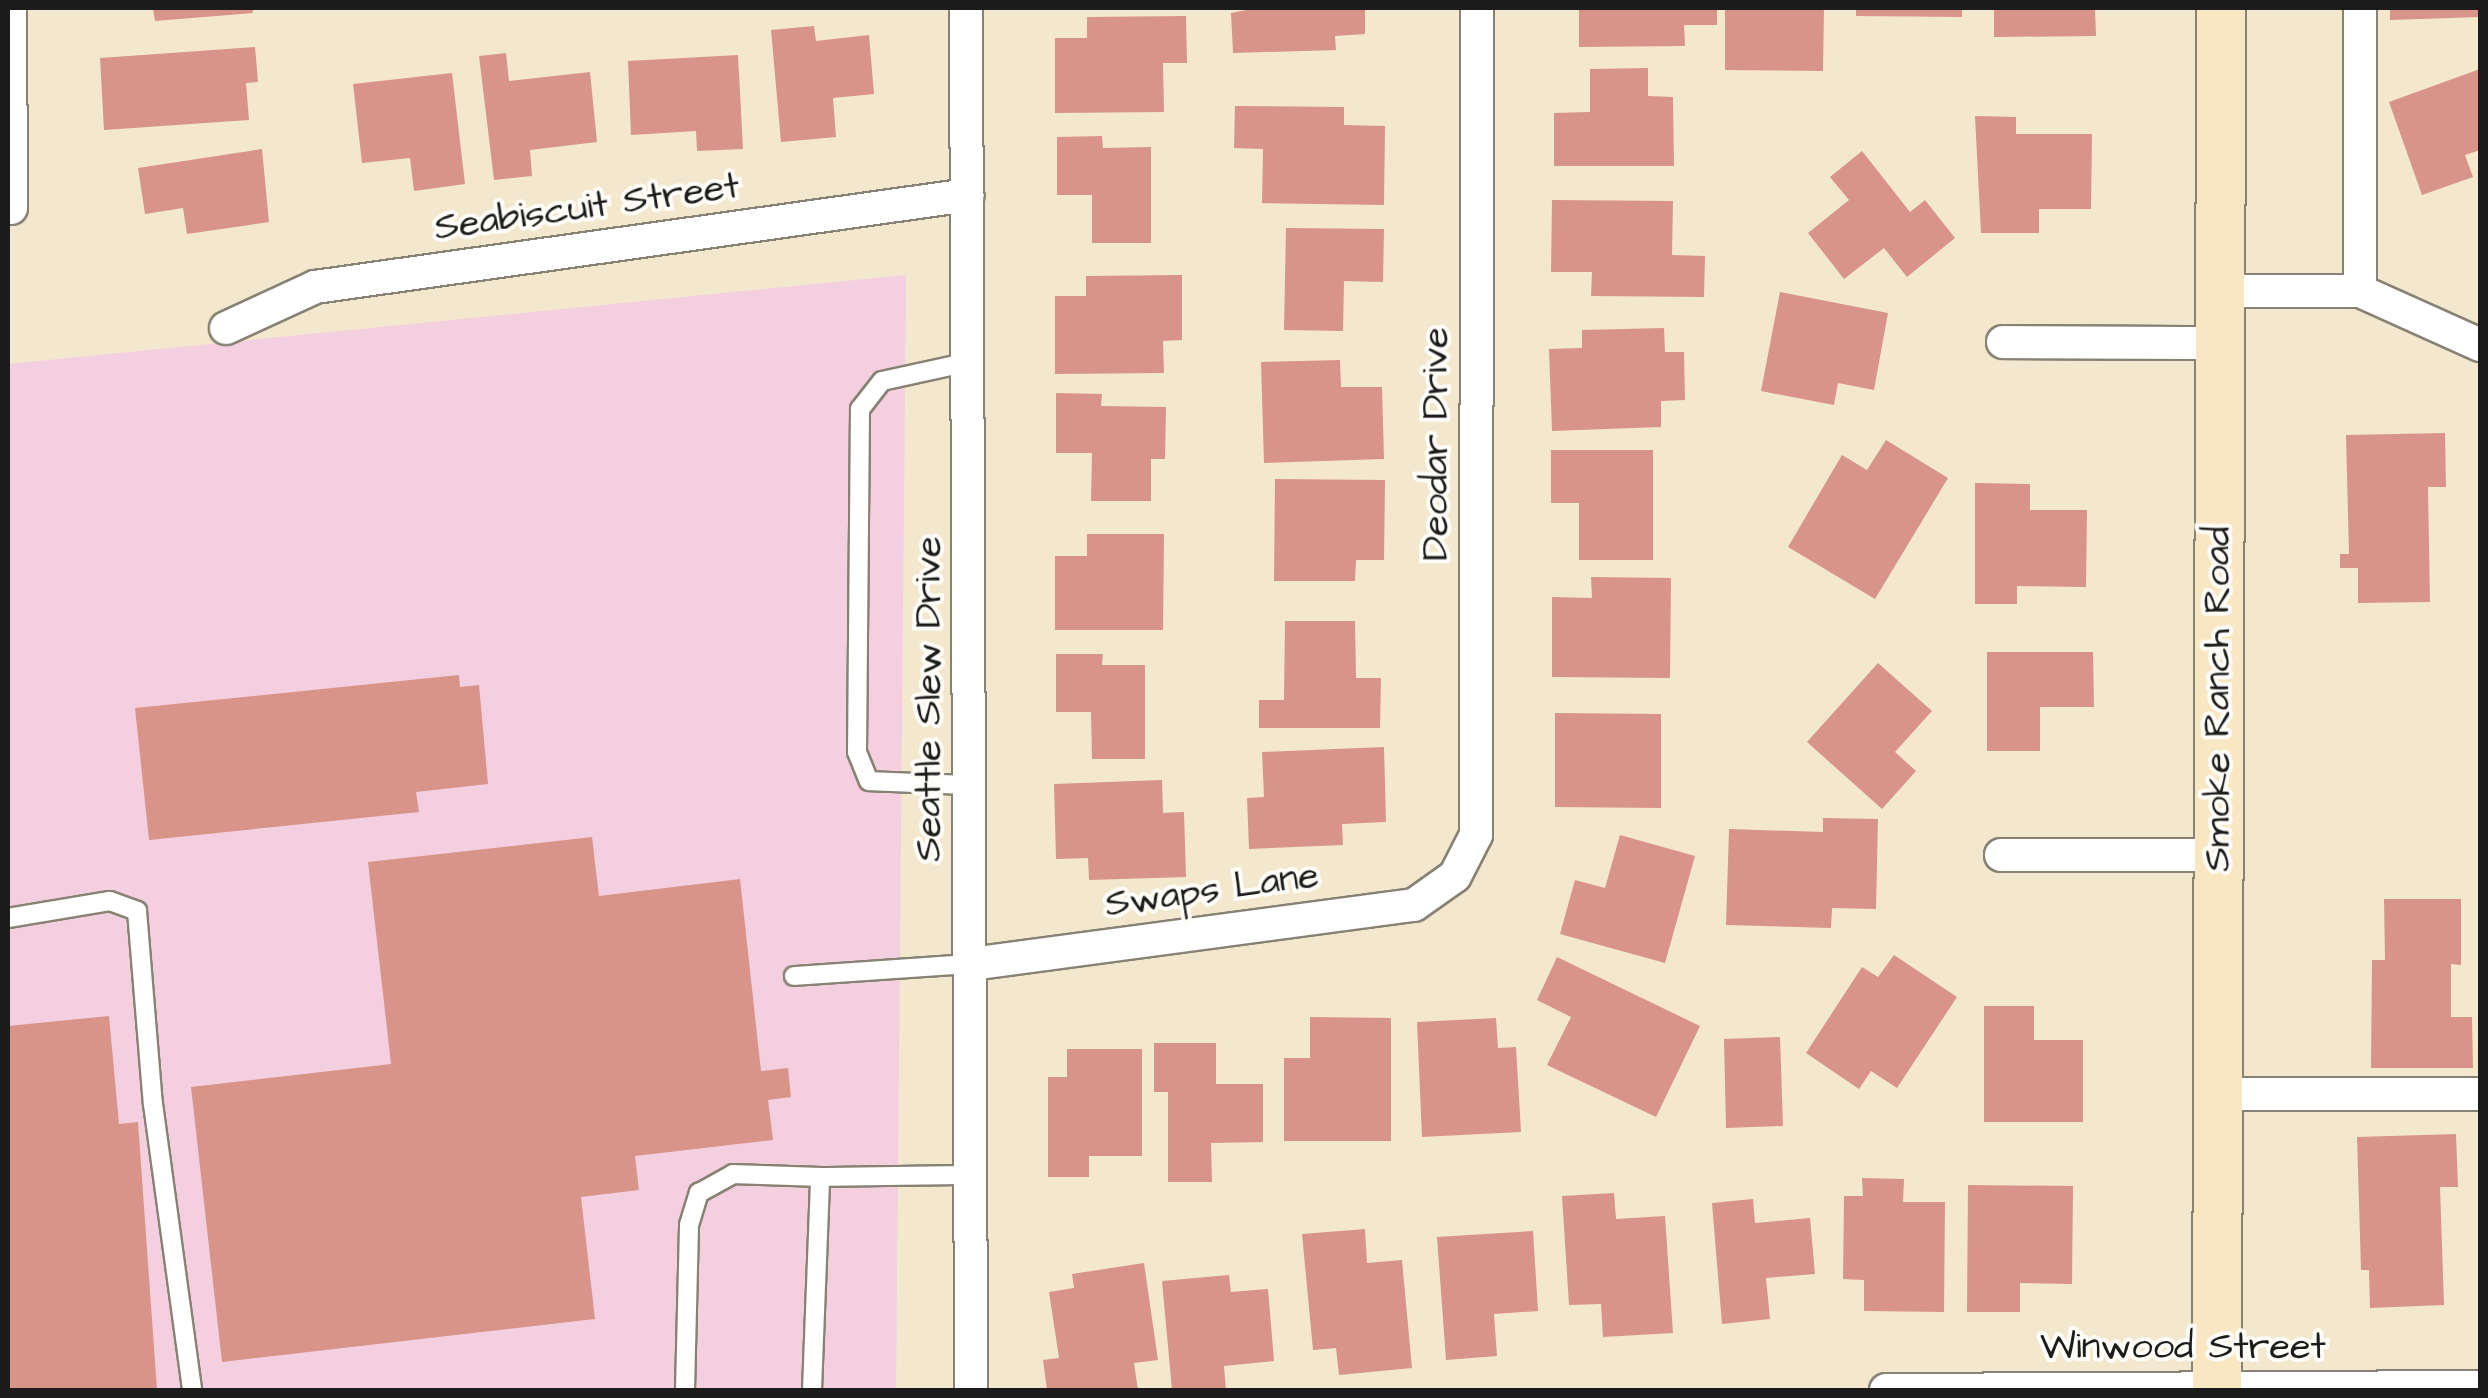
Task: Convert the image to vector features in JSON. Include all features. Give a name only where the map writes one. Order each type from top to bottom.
[{"type":"main road","name":"Smoke Ranch Road","points":[[2217,1390],[2221,8]]},
{"type":"street","points":[[10,8],[11,208]]},
{"type":"street","name":"Seattle Slew Drive","points":[[966,8],[971,1390]]},
{"type":"street","name":"Deodar Drive","points":[[1456,876],[1476,835],[1477,8]]},
{"type":"street","points":[[2360,8],[2360,291]]},
{"type":"street","name":"Seabiscuit Street","points":[[226,328],[315,287],[968,195]]},
{"type":"street","points":[[2220,291],[2360,291],[2480,345]]},
{"type":"street","points":[[2002,342],[2220,343]]},
{"type":"street","points":[[2001,855],[2218,855]]},
{"type":"street","name":"Swaps Lane","points":[[971,964],[1414,904],[1456,876]]},
{"type":"street","points":[[2218,1094],[2480,1094]]},
{"type":"street","name":"Winwood Street","points":[[1886,1390],[2480,1387]]},
{"type":"lane","points":[[969,362],[882,381],[860,409],[857,752],[869,781],[970,785]]},
{"type":"lane","points":[[8,918],[110,901],[137,911],[152,1104],[192,1390]]},
{"type":"lane","points":[[794,976],[971,964]]},
{"type":"lane","points":[[685,1390],[689,1224],[699,1193],[733,1174],[971,1175]]},
{"type":"lane","points":[[812,1390],[820,1177]]},
{"type":"shaded area","points":[[906,275],[896,1390],[8,1390],[8,364]]},
{"type":"building","points":[[153,8],[252,8],[253,13],[155,21]]},
{"type":"building","points":[[1256,8],[1365,8],[1365,34],[1335,36],[1336,50],[1233,53],[1231,13]]},
{"type":"building","points":[[1579,8],[1717,8],[1717,25],[1684,25],[1685,46],[1579,47]]},
{"type":"building","points":[[1725,8],[1824,8],[1823,71],[1725,70]]},
{"type":"building","points":[[1856,8],[1962,8],[1962,17],[1856,16]]},
{"type":"building","points":[[1994,8],[2095,8],[2096,36],[1994,37]]},
{"type":"building","points":[[2390,8],[2480,8],[2480,17],[2390,20]]},
{"type":"building","points":[[1186,16],[1187,63],[1163,63],[1164,112],[1055,113],[1055,38],[1087,38],[1087,17]]},
{"type":"building","points":[[814,26],[816,41],[869,35],[874,94],[833,98],[836,137],[781,142],[771,30]]},
{"type":"building","points":[[255,47],[258,82],[246,83],[249,120],[104,130],[100,58]]},
{"type":"building","points":[[506,53],[509,81],[590,72],[597,142],[530,150],[532,176],[494,180],[479,56]]},
{"type":"building","points":[[738,55],[743,149],[697,151],[696,131],[631,135],[628,61]]},
{"type":"building","points":[[1648,68],[1648,96],[1673,97],[1674,166],[1554,166],[1554,113],[1590,112],[1590,69]]},
{"type":"building","points":[[2480,69],[2480,150],[2465,155],[2473,177],[2422,195],[2389,102]]},
{"type":"building","points":[[452,73],[465,184],[414,191],[410,158],[362,163],[353,84]]},
{"type":"building","points":[[1235,106],[1344,107],[1344,125],[1385,126],[1384,205],[1262,203],[1263,149],[1234,148]]},
{"type":"building","points":[[1975,116],[2016,117],[2016,134],[2092,134],[2091,209],[2039,209],[2039,233],[1981,233]]},
{"type":"building","points":[[1102,136],[1103,148],[1151,147],[1151,243],[1092,243],[1092,195],[1057,195],[1057,137]]},
{"type":"building","points":[[262,149],[269,222],[187,234],[183,208],[145,214],[138,168]]},
{"type":"building","points":[[1862,151],[1910,212],[1925,200],[1955,238],[1907,277],[1884,248],[1844,279],[1808,233],[1849,200],[1830,177]]},
{"type":"building","points":[[1552,200],[1673,201],[1672,255],[1705,256],[1704,297],[1591,296],[1592,272],[1551,272]]},
{"type":"building","points":[[1286,228],[1384,229],[1383,282],[1344,281],[1343,331],[1284,330]]},
{"type":"building","points":[[1182,275],[1182,340],[1163,341],[1164,373],[1055,374],[1055,296],[1086,296],[1086,276]]},
{"type":"building","points":[[1780,292],[1888,313],[1874,390],[1838,383],[1834,405],[1761,391]]},
{"type":"building","points":[[1664,328],[1665,352],[1684,352],[1685,400],[1661,401],[1661,427],[1552,431],[1549,349],[1582,348],[1582,330]]},
{"type":"building","points":[[1340,360],[1341,387],[1382,387],[1384,459],[1264,463],[1261,362]]},
{"type":"building","points":[[1056,393],[1102,394],[1101,406],[1166,407],[1165,459],[1151,459],[1151,501],[1091,501],[1092,453],[1056,453]]},
{"type":"building","points":[[2445,433],[2446,487],[2428,487],[2430,602],[2358,603],[2358,568],[2340,568],[2340,554],[2349,554],[2346,435]]},
{"type":"building","points":[[1886,440],[1948,478],[1875,599],[1788,547],[1842,455],[1867,470]]},
{"type":"building","points":[[1551,450],[1653,450],[1653,560],[1579,560],[1579,503],[1551,503]]},
{"type":"building","points":[[1275,479],[1385,480],[1384,560],[1356,560],[1355,581],[1274,581]]},
{"type":"building","points":[[1975,483],[2030,484],[2030,510],[2087,510],[2086,587],[2017,586],[2017,604],[1975,604]]},
{"type":"building","points":[[1087,534],[1164,534],[1163,630],[1055,630],[1055,556],[1087,556]]},
{"type":"building","points":[[1591,577],[1671,578],[1670,678],[1552,677],[1552,597],[1592,598]]},
{"type":"building","points":[[1285,621],[1355,621],[1356,678],[1381,678],[1380,728],[1259,728],[1259,700],[1284,700]]},
{"type":"building","points":[[1987,652],[2093,652],[2094,707],[2040,707],[2040,751],[1987,751]]},
{"type":"building","points":[[1056,654],[1103,654],[1102,665],[1145,665],[1145,759],[1092,759],[1091,712],[1056,712]]},
{"type":"building","points":[[1878,663],[1932,711],[1895,752],[1916,771],[1882,809],[1807,742]]},
{"type":"building","points":[[459,675],[460,687],[479,685],[488,784],[416,792],[419,812],[149,840],[135,708]]},
{"type":"building","points":[[1555,713],[1661,714],[1661,808],[1555,807]]},
{"type":"building","points":[[1384,747],[1386,822],[1342,824],[1343,845],[1249,849],[1247,798],[1264,797],[1262,752]]},
{"type":"building","points":[[1162,780],[1163,813],[1184,812],[1186,877],[1089,880],[1088,858],[1056,859],[1054,784]]},
{"type":"building","points":[[1823,818],[1878,819],[1876,909],[1832,908],[1831,928],[1726,925],[1729,829],[1823,832]]},
{"type":"building","points":[[1620,835],[1695,856],[1665,963],[1560,934],[1575,880],[1605,888]]},
{"type":"building","points":[[592,837],[599,896],[740,879],[761,1071],[788,1068],[791,1097],[768,1100],[773,1140],[635,1156],[639,1190],[581,1197],[595,1319],[222,1362],[191,1087],[391,1064],[368,862]]},
{"type":"building","points":[[2384,899],[2461,899],[2461,965],[2451,964],[2451,1017],[2472,1017],[2473,1068],[2371,1068],[2372,960],[2385,960]]},
{"type":"building","points":[[1894,955],[1957,997],[1897,1088],[1871,1071],[1859,1089],[1806,1053],[1862,967],[1878,977]]},
{"type":"building","points":[[1557,957],[1700,1026],[1656,1117],[1547,1065],[1571,1017],[1537,1000]]},
{"type":"building","points":[[1984,1006],[2034,1006],[2034,1040],[2083,1040],[2083,1122],[1984,1122]]},
{"type":"building","points":[[109,1016],[119,1124],[138,1122],[157,1390],[8,1390],[8,1026]]},
{"type":"building","points":[[1310,1017],[1391,1018],[1391,1141],[1284,1141],[1284,1058],[1310,1058]]},
{"type":"building","points":[[1496,1018],[1498,1048],[1516,1047],[1521,1132],[1422,1137],[1417,1022]]},
{"type":"building","points":[[1780,1037],[1783,1126],[1726,1128],[1724,1039]]},
{"type":"building","points":[[1154,1043],[1216,1043],[1216,1084],[1263,1084],[1263,1142],[1211,1143],[1212,1182],[1168,1182],[1168,1092],[1154,1092]]},
{"type":"building","points":[[1067,1049],[1142,1049],[1142,1156],[1089,1156],[1089,1177],[1048,1177],[1048,1077],[1067,1077]]},
{"type":"building","points":[[2456,1134],[2458,1187],[2440,1187],[2444,1305],[2370,1308],[2369,1270],[2361,1270],[2357,1137]]},
{"type":"building","points":[[1862,1178],[1904,1179],[1903,1202],[1945,1202],[1944,1312],[1864,1311],[1864,1280],[1843,1279],[1844,1196],[1863,1196]]},
{"type":"building","points":[[1968,1185],[2073,1186],[2072,1284],[2020,1283],[2020,1312],[1967,1312]]},
{"type":"building","points":[[1614,1193],[1616,1219],[1665,1216],[1673,1333],[1603,1337],[1601,1304],[1569,1305],[1562,1196]]},
{"type":"building","points":[[1753,1199],[1755,1223],[1810,1218],[1815,1274],[1766,1278],[1770,1319],[1722,1324],[1712,1203]]},
{"type":"building","points":[[1365,1229],[1367,1263],[1402,1260],[1412,1368],[1339,1375],[1336,1348],[1313,1350],[1302,1234]]},
{"type":"building","points":[[1533,1231],[1538,1311],[1494,1314],[1497,1356],[1446,1360],[1437,1237]]},
{"type":"building","points":[[1144,1263],[1158,1360],[1134,1363],[1138,1390],[1047,1390],[1043,1360],[1059,1358],[1049,1292],[1074,1288],[1072,1274]]},
{"type":"building","points":[[1229,1275],[1231,1292],[1268,1289],[1274,1361],[1224,1366],[1226,1390],[1172,1390],[1162,1281]]}]
